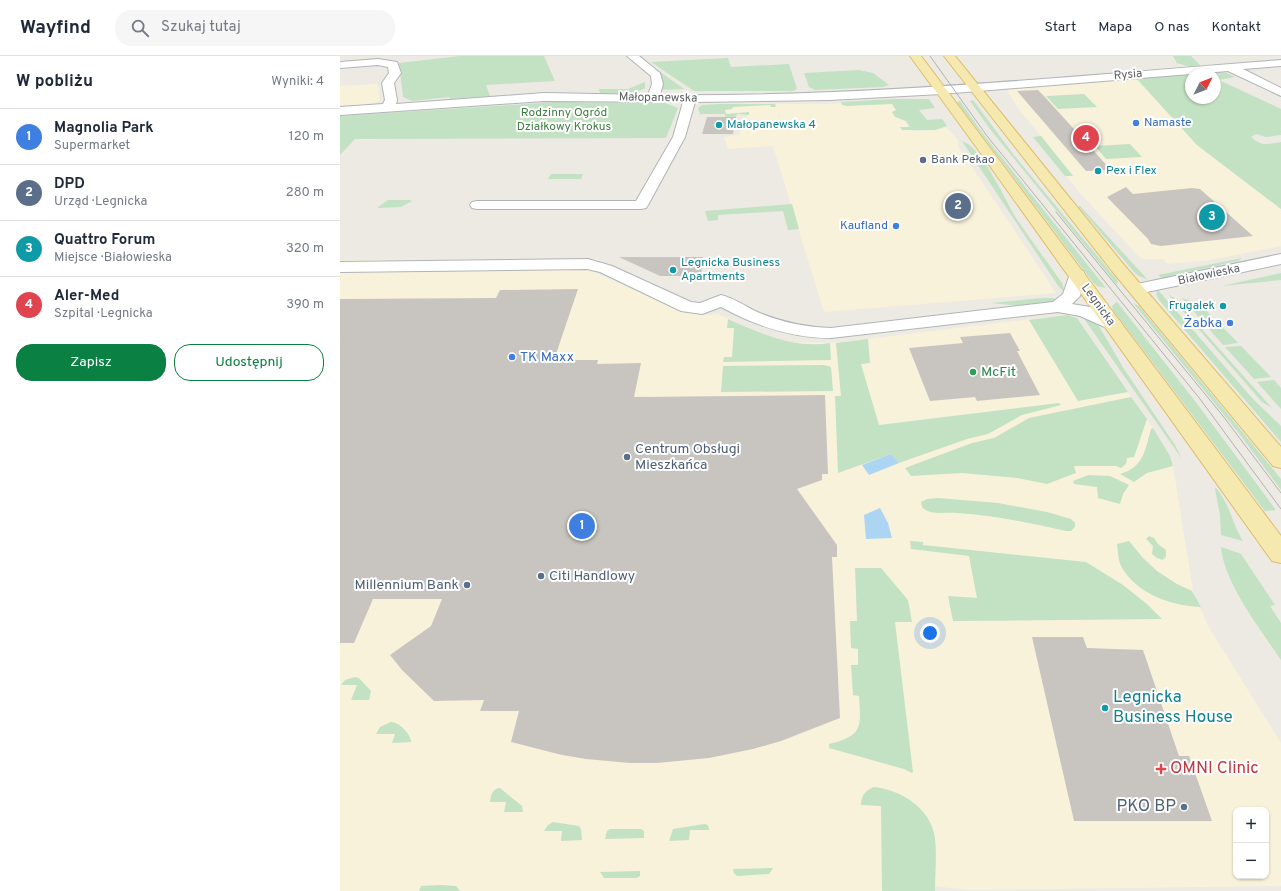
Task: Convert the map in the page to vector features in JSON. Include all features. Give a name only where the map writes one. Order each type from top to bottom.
[{"type":"main road","name":"Legnicka","points":[[915,56],[942,90],[1281,554]]},
{"type":"main road","points":[[949,56],[1056,191],[1281,461]]},
{"type":"street","points":[[632,56],[656,75],[658,80],[657,88],[652,98]]},
{"type":"street","points":[[340,65],[378,62],[393,64],[394,73],[388,83],[391,100],[388,108]]},
{"type":"street","name":"Rysia","points":[[975,88],[1170,66],[1230,67],[1281,63]]},
{"type":"street","points":[[1230,67],[1281,92]]},
{"type":"street","name":"Małopanewska","points":[[340,111],[544,98],[805,98],[975,88]]},
{"type":"street","points":[[476,205],[641,205],[679,137],[690,98]]},
{"type":"street","name":"Białowieska","points":[[1137,288],[1167,284],[1281,259]]},
{"type":"street","points":[[340,267],[588,264],[606,269],[687,307],[702,309],[721,300],[740,311],[778,327],[816,334],[1058,307],[1084,311],[1113,324]]},
{"type":"street","points":[[1058,307],[1071,296],[1077,275]]},
{"type":"shaded area","points":[[1136,78],[1197,145],[1281,209],[1281,246],[1210,260],[1168,264],[1163,259],[1141,259],[1066,176],[1073,175],[1017,107],[1006,88]]},
{"type":"shaded area","points":[[378,84],[380,101],[367,105],[340,107],[340,86]]},
{"type":"shaded area","points":[[892,100],[911,131],[936,130],[946,127],[958,140],[958,146],[1056,293],[824,312],[773,146],[728,149],[724,137],[739,135],[747,115],[723,114],[722,104],[827,104]]},
{"type":"shaded area","points":[[599,259],[594,272],[679,310],[702,315],[718,314],[767,336],[791,342],[833,343],[1067,315],[1075,317],[1153,428],[1170,456],[1173,466],[1193,591],[1208,626],[1281,743],[1281,886],[970,890],[932,886],[932,891],[340,891],[340,260]]},
{"type":"green space","points":[[460,56],[544,56],[555,81],[486,85],[490,96],[451,99],[449,97],[412,101],[403,97],[399,63]]},
{"type":"green space","points":[[637,56],[641,56],[649,64]]},
{"type":"green space","points":[[1173,56],[1191,56],[1201,66],[1190,67],[1177,63]]},
{"type":"green space","points":[[728,58],[731,67],[789,64],[797,89],[793,91],[694,91],[651,62]]},
{"type":"green space","points":[[652,66],[684,89],[661,90],[663,84],[662,79]]},
{"type":"green space","points":[[859,70],[873,73],[889,85],[883,87],[815,90],[809,87],[804,73]]},
{"type":"green space","points":[[1221,72],[1227,73],[1235,77],[1221,80]]},
{"type":"green space","points":[[1185,74],[1185,104],[1221,104],[1221,81],[1281,109],[1281,135],[1266,137],[1256,134],[1251,137],[1262,144],[1281,142],[1281,209],[1197,145],[1136,78]]},
{"type":"green space","points":[[645,82],[645,88],[633,94],[600,93],[599,89],[628,89]]},
{"type":"green space","points":[[1084,94],[1097,107],[1058,109],[1046,96]]},
{"type":"green space","points":[[893,99],[929,99],[935,108],[919,110],[927,120],[942,119],[947,126],[935,130],[902,130],[900,127],[910,127],[906,121],[895,117],[892,112],[896,110],[892,104],[847,106],[842,105],[841,102]]},
{"type":"green space","points":[[973,100],[1013,154],[1118,281],[1117,285],[990,129],[970,101]]},
{"type":"green space","points":[[960,101],[983,134],[1106,288],[1097,286],[1092,281],[957,102]]},
{"type":"green space","name":"Rodzinny Ogród Działkowy Krokus","points":[[557,102],[665,103],[678,108],[666,138],[355,139],[340,155],[340,116]]},
{"type":"green space","points":[[775,104],[776,107],[771,107],[770,105],[733,107],[732,109],[725,110],[726,114],[749,112],[749,115],[737,114],[736,117],[725,117],[725,114],[700,114],[698,108],[702,105]]},
{"type":"green space","points":[[1041,136],[1073,176],[1065,176],[1033,137]]},
{"type":"green space","points":[[962,141],[970,145],[985,163],[1016,218],[1062,283],[1065,292],[1059,287]]},
{"type":"green space","points":[[1130,144],[1142,157],[1106,159],[1095,146]]},
{"type":"green space","points":[[551,174],[583,174],[581,179],[548,179]]},
{"type":"green space","points":[[388,200],[412,201],[401,207],[377,208]]},
{"type":"green space","points":[[792,204],[799,229],[788,230],[783,211],[718,215],[718,220],[708,221],[705,211]]},
{"type":"green space","points":[[1078,206],[1080,206],[1148,280],[1135,273]]},
{"type":"green space","points":[[1242,258],[1238,261],[1170,276],[1168,279],[1164,280],[1158,275]]},
{"type":"green space","points":[[1281,273],[1281,280],[1222,286]]},
{"type":"green space","points":[[1158,290],[1253,399],[1281,426],[1281,442],[1159,300],[1156,294]]},
{"type":"green space","points":[[1168,294],[1174,298],[1272,408],[1262,402]]},
{"type":"green space","points":[[1043,298],[1057,299],[1055,303],[1021,306],[991,303]]},
{"type":"green space","points":[[1182,298],[1200,304],[1238,343],[1223,345]]},
{"type":"green space","points":[[1117,302],[1195,401],[1276,510],[1265,511],[1113,310],[1112,306]]},
{"type":"green space","points":[[1133,303],[1139,306],[1281,479],[1281,490],[1238,432]]},
{"type":"green space","points":[[1080,313],[1096,321],[1124,369],[1175,445],[1182,459]]},
{"type":"green space","points":[[1067,315],[1077,318],[1128,392],[1078,401],[1029,320]]},
{"type":"green space","points":[[728,319],[752,330],[790,342],[803,344],[830,343],[831,360],[723,362],[724,357],[732,357],[734,328],[727,328]]},
{"type":"green space","points":[[868,339],[870,363],[861,364],[879,425],[1059,403],[1061,405],[1022,415],[988,434],[967,439],[899,463],[891,454],[838,473],[835,396],[841,396],[836,343]]},
{"type":"green space","points":[[1241,346],[1271,377],[1254,379],[1225,347]]},
{"type":"green space","points":[[825,365],[831,367],[833,391],[721,392],[723,366]]},
{"type":"green space","points":[[1274,380],[1281,388],[1281,409],[1257,382]]},
{"type":"green space","points":[[1131,397],[1147,419],[1134,457],[1127,458],[1126,464],[1121,468],[1116,466],[1074,466],[1076,473],[1047,484],[1017,478],[962,473],[911,476],[905,468],[972,443],[994,438],[1029,418]]},
{"type":"green space","points":[[1153,428],[1170,456],[1173,466],[1147,473],[1134,482],[1120,474],[1128,471],[1139,462],[1145,451],[1151,429]]},
{"type":"green space","points":[[1088,475],[1110,476],[1129,485],[1123,494],[1120,504],[1098,498],[1097,487],[1074,484],[1073,481]]},
{"type":"green space","points":[[1216,488],[1225,501],[1243,541],[1221,535]]},
{"type":"green space","points":[[938,498],[998,503],[1047,512],[1071,519],[1075,523],[1075,527],[1071,531],[1066,531],[998,517],[957,513],[934,513],[925,510],[922,507],[921,502],[927,499]]},
{"type":"green space","points":[[1149,536],[1154,538],[1158,544],[1166,550],[1166,556],[1163,560],[1152,554],[1153,546],[1146,539]]},
{"type":"green space","points":[[910,541],[923,542],[923,545],[1086,562],[1123,585],[1147,604],[1162,619],[953,621],[948,596],[977,598],[969,556],[911,549]]},
{"type":"green space","points":[[1129,541],[1143,558],[1157,571],[1177,584],[1192,591],[1201,607],[1167,601],[1145,591],[1136,584],[1121,566],[1119,558],[1117,544]]},
{"type":"green space","points":[[1221,547],[1241,554],[1275,605],[1270,606],[1281,623],[1281,660],[1254,621],[1236,591],[1229,576]]},
{"type":"green space","points":[[855,568],[881,568],[908,600],[912,622],[895,622],[912,773],[904,769],[829,748],[829,744],[840,741],[854,733],[858,729],[859,723],[859,696],[853,695],[851,665],[858,665],[858,649],[851,648],[850,621],[857,621]]},
{"type":"green space","points":[[355,677],[359,678],[371,691],[369,700],[351,700],[357,685],[341,685],[345,680]]},
{"type":"green space","points":[[391,722],[398,724],[404,729],[411,742],[392,743],[395,734],[376,734],[380,727]]},
{"type":"green space","points":[[874,787],[894,792],[913,802],[928,818],[935,838],[935,891],[882,891],[881,806],[861,805],[864,793]]},
{"type":"green space","points":[[500,788],[522,806],[523,812],[504,812],[506,802],[490,802],[491,795],[494,791]]},
{"type":"green space","points":[[553,822],[579,826],[581,829],[582,840],[561,841],[562,831],[544,831],[548,825]]},
{"type":"green space","points":[[704,824],[708,825],[709,830],[690,830],[689,840],[669,841],[673,829]]},
{"type":"green space","points":[[610,829],[641,829],[644,831],[644,838],[605,839],[607,831]]},
{"type":"green space","points":[[773,868],[769,874],[737,876],[733,869]]},
{"type":"green space","points":[[640,871],[640,876],[637,878],[604,878],[600,872]]},
{"type":"green space","points":[[421,886],[456,886],[460,891],[419,891]]},
{"type":"water","points":[[891,454],[899,463],[869,475],[862,465]]},
{"type":"water","points":[[880,508],[888,523],[892,538],[866,539],[864,515]]},
{"type":"building","points":[[1038,90],[1111,170],[1086,171],[1017,91]]},
{"type":"building","name":"Małopanewska 4","points":[[707,117],[736,117],[733,134],[702,134]]},
{"type":"building","points":[[1126,187],[1133,194],[1192,188],[1200,189],[1253,236],[1161,246],[1151,244],[1148,239],[1107,197]]},
{"type":"building","name":"Legnicka Business Apartments","points":[[619,257],[703,257],[701,276],[660,276]]},
{"type":"building","points":[[578,289],[554,360],[598,360],[597,364],[641,363],[634,397],[825,395],[828,474],[822,474],[822,480],[797,489],[837,545],[837,557],[832,557],[840,718],[781,741],[753,749],[709,758],[657,763],[630,763],[586,759],[562,755],[511,742],[519,711],[480,711],[484,700],[434,701],[402,670],[390,655],[431,626],[442,599],[373,599],[354,643],[340,643],[340,299],[496,298],[500,290]]},
{"type":"building","name":"McFit","points":[[1010,333],[1020,351],[1017,351],[1040,395],[977,401],[975,397],[930,401],[909,348],[963,343],[960,337]]},
{"type":"building","name":"Legnicka Business House","points":[[1032,637],[1083,637],[1087,648],[1143,650],[1179,756],[1189,756],[1212,821],[1074,821]]},
{"type":"tram line","points":[[930,56],[987,136],[1200,399],[1281,509]]},
{"type":"tram line","points":[[1056,212],[1223,416],[1281,493]]},
{"type":"place","name":"Namaste","points":[[1136,123]]},
{"type":"place","name":"Małopanewska 4","points":[[719,125]]},
{"type":"place","name":"Aler-Med","points":[[1086,138]]},
{"type":"place","name":"Bank Pekao","points":[[923,160]]},
{"type":"place","name":"Pex i Flex","points":[[1098,171]]},
{"type":"place","name":"DPD","points":[[958,206]]},
{"type":"place","name":"Quattro Forum","points":[[1212,217]]},
{"type":"place","name":"Kaufland","points":[[896,226]]},
{"type":"place","name":"Legnicka Business Apartments","points":[[673,270]]},
{"type":"place","name":"Frugalek","points":[[1223,306]]},
{"type":"place","name":"Żabka","points":[[1230,323]]},
{"type":"place","name":"TK Maxx","points":[[512,357]]},
{"type":"place","name":"McFit","points":[[973,372]]},
{"type":"place","name":"Centrum Obsługi Mieszkańca","points":[[627,457]]},
{"type":"place","name":"Magnolia Park","points":[[582,526]]},
{"type":"place","name":"Citi Handlowy","points":[[541,576]]},
{"type":"place","name":"Millennium Bank","points":[[467,585]]},
{"type":"place","name":"Legnicka Business House","points":[[1105,708]]},
{"type":"place","name":"OMNI Clinic","points":[[1161,769]]},
{"type":"place","name":"PKO BP","points":[[1184,807]]}]
